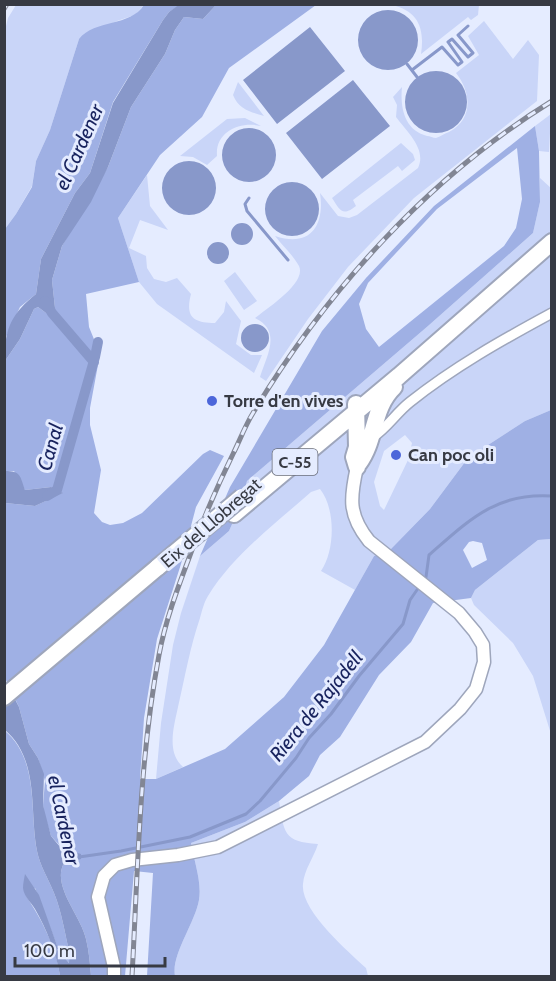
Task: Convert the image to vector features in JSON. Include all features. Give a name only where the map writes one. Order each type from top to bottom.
[{"type":"highway","name":"Eix del Llobregat","points":[[397,371],[552,233]]},
{"type":"highway","name":"Eix del Llobregat","points":[[64,652],[242,497],[552,243]]},
{"type":"highway","points":[[355,462],[357,403],[397,371]]},
{"type":"highway","points":[[355,462],[363,457],[379,408],[388,393],[397,385],[397,371]]},
{"type":"highway","points":[[324,432],[347,411],[356,411],[361,412],[372,435]]},
{"type":"highway","name":"Eix del Llobregat","points":[[157,573],[234,514],[324,432]]},
{"type":"highway","points":[[324,432],[340,436],[355,462]]},
{"type":"highway","name":"C-55","points":[[4,697],[64,652]]},
{"type":"highway","name":"C-55","points":[[4,706],[64,652]]},
{"type":"street","points":[[372,435],[381,432],[408,404],[475,355],[552,313]]},
{"type":"street","points":[[114,976],[98,897],[104,876],[115,865],[132,860],[178,855],[218,847],[425,742],[460,710],[476,689],[484,662],[483,645],[459,614],[364,535],[354,517],[351,499],[355,462]]},
{"type":"shaded area","points":[[180,4],[216,5],[203,19],[184,17],[175,30],[165,54],[131,107],[108,167],[91,202],[62,246],[52,280],[55,308],[50,313],[38,307],[34,309],[20,339],[5,361],[6,340],[11,323],[20,309],[36,294],[41,259],[75,193],[90,173],[113,103],[163,20]]},
{"type":"shaded area","points":[[16,5],[144,5],[135,15],[79,39],[50,130],[36,161],[32,186],[5,229],[5,30],[8,18]]},
{"type":"shaded area","points":[[144,5],[180,5],[169,12],[163,20],[113,102],[90,173],[75,193],[41,259],[36,294],[20,307],[5,339],[5,229],[32,187],[36,161],[50,130],[79,39],[94,28],[130,17]]},
{"type":"shaded area","points":[[216,5],[316,5],[229,68],[202,117],[160,155],[118,218],[139,282],[86,294],[89,327],[100,354],[90,408],[90,425],[101,470],[94,513],[102,522],[110,525],[123,523],[142,513],[203,454],[210,450],[224,456],[196,507],[157,639],[144,718],[140,779],[156,779],[225,749],[284,697],[324,645],[374,556],[390,550],[430,509],[468,458],[525,421],[551,410],[551,539],[538,540],[475,590],[471,598],[433,603],[411,642],[379,675],[340,737],[320,755],[309,776],[279,801],[245,822],[191,843],[200,893],[197,909],[176,958],[175,976],[147,976],[153,873],[134,871],[125,976],[91,976],[86,939],[65,892],[61,874],[63,865],[74,862],[81,855],[62,848],[51,836],[43,805],[45,781],[38,758],[29,744],[19,707],[5,678],[5,503],[35,506],[62,493],[51,487],[25,490],[14,471],[5,471],[5,361],[20,339],[34,309],[38,307],[46,313],[55,308],[52,280],[62,246],[108,167],[131,107],[165,54],[175,30],[184,17],[203,19]],"holes":[[[469,542],[482,543],[487,560],[472,568],[463,550]]]},
{"type":"shaded area","points":[[392,5],[479,5],[478,15],[471,20],[468,17],[421,54],[422,36],[418,22],[408,12]]},
{"type":"shaded area","points":[[382,10],[394,10],[405,15],[413,23],[418,40],[416,52],[405,65],[394,70],[382,70],[371,65],[363,57],[358,46],[358,34],[363,23],[371,15]]},
{"type":"shaded area","points":[[484,21],[513,59],[528,40],[539,55],[537,101],[414,198],[348,267],[308,319],[266,381],[260,377],[269,352],[270,337],[263,323],[255,318],[291,288],[300,273],[297,262],[275,236],[298,239],[312,231],[320,215],[320,193],[338,216],[349,218],[357,215],[418,168],[420,154],[418,147],[396,117],[397,105],[393,97],[402,87],[405,117],[413,129],[419,133],[436,138],[457,127],[466,113],[467,97],[465,88],[456,73],[479,55],[468,36]]},
{"type":"shaded area","points":[[310,27],[345,71],[277,124],[243,80]]},
{"type":"shaded area","points":[[436,71],[453,76],[458,80],[462,85],[467,102],[462,119],[458,124],[453,128],[436,133],[419,128],[414,124],[410,119],[405,102],[410,85],[414,80],[419,76]]},
{"type":"shaded area","points":[[353,80],[390,126],[322,179],[286,133]]},
{"type":"shaded area","points":[[238,82],[264,116],[246,110],[239,104],[233,95]]},
{"type":"shaded area","points":[[551,114],[549,152],[539,151],[535,126]]},
{"type":"shaded area","points":[[245,118],[261,126],[245,125],[225,134],[217,147],[217,156],[207,165],[193,157],[180,156],[227,119]]},
{"type":"shaded area","points":[[535,126],[539,151],[540,202],[533,233],[247,481],[241,504],[229,531],[200,556],[230,487],[322,331],[366,278],[434,206]],"holes":[[[517,148],[522,199],[516,228],[504,246],[379,347],[366,329],[359,304],[368,283],[437,209]]]},
{"type":"shaded area","points":[[244,128],[254,128],[264,132],[272,140],[276,155],[272,170],[264,178],[254,182],[244,182],[234,178],[226,170],[222,160],[222,150],[226,140],[234,132]]},
{"type":"shaded area","points":[[401,143],[413,154],[415,160],[402,171],[398,166],[353,200],[356,206],[347,211],[339,209],[332,198]]},
{"type":"shaded area","points":[[184,161],[194,161],[204,165],[212,173],[216,188],[212,203],[204,211],[194,215],[184,215],[174,211],[166,203],[162,193],[162,183],[166,173],[174,165]]},
{"type":"shaded area","points":[[147,175],[150,206],[168,230],[140,220],[129,248],[146,256],[147,268],[154,279],[166,282],[177,278],[191,294],[189,308],[192,317],[196,320],[215,323],[224,312],[226,301],[241,321],[236,344],[251,355],[262,355],[254,373],[157,304],[139,282],[118,218]]},
{"type":"shaded area","points":[[540,178],[552,189],[551,410],[525,421],[468,458],[430,509],[390,550],[374,556],[355,590],[321,571],[329,553],[332,530],[329,507],[320,489],[311,492],[255,541],[218,581],[205,601],[190,651],[173,730],[174,754],[183,767],[156,779],[161,723],[173,645],[181,613],[200,556],[229,531],[241,504],[247,481],[533,233],[540,202]],"holes":[[[405,435],[412,443],[408,460],[384,510],[380,506],[374,482],[384,451]]]},
{"type":"shaded area","points":[[287,182],[297,182],[307,186],[315,194],[319,209],[315,224],[307,232],[297,236],[287,236],[277,232],[269,224],[265,214],[265,204],[269,194],[277,186]]},
{"type":"shaded area","points":[[242,223],[250,226],[253,234],[250,242],[242,245],[234,242],[231,234],[234,226]]},
{"type":"shaded area","points":[[218,242],[226,245],[229,253],[226,261],[218,264],[210,261],[207,253],[210,245]]},
{"type":"shaded area","points":[[235,272],[257,301],[244,310],[224,281]]},
{"type":"shaded area","points":[[255,324],[265,328],[269,338],[265,348],[255,352],[245,348],[241,338],[245,328]]},
{"type":"shaded area","points":[[5,471],[17,473],[25,490],[51,487],[63,493],[35,506],[5,503]]},
{"type":"shaded area","points":[[551,539],[551,734],[533,676],[513,643],[474,605],[471,598],[475,590],[538,540]]},
{"type":"shaded area","points":[[4,678],[19,707],[29,744],[44,774],[43,805],[51,836],[61,848],[81,854],[81,859],[63,865],[61,874],[65,892],[86,939],[91,976],[60,976],[47,933],[24,891],[25,874],[39,895],[59,951],[69,963],[70,955],[59,908],[37,851],[31,786],[24,756],[16,742],[5,730]]},
{"type":"shaded area","points":[[4,730],[15,742],[28,771],[37,851],[59,908],[70,964],[59,951],[35,888],[26,896],[48,934],[56,955],[60,976],[5,976]]},
{"type":"shaded area","points":[[279,801],[282,821],[287,833],[298,841],[318,844],[303,884],[309,906],[337,941],[366,968],[368,976],[175,976],[176,958],[197,909],[200,893],[191,843],[245,822]]},
{"type":"waterway","points":[[412,70],[442,47],[458,65],[462,62],[448,42],[452,39],[468,57],[473,53],[458,35],[468,26]]},
{"type":"waterway","points":[[407,64],[417,77]]},
{"type":"waterway","points":[[249,198],[245,204],[247,211],[288,260]]},
{"type":"waterway","name":"Canal","points":[[45,301],[52,313],[94,362]]},
{"type":"waterway","name":"Canal","points":[[47,496],[57,490],[98,342]]},
{"type":"waterway","name":"Riera de Rajadell","points":[[423,581],[426,577],[429,555],[470,520],[484,511],[515,499],[552,496]]},
{"type":"waterway","name":"Riera de Rajadell","points":[[79,857],[190,837],[246,814],[296,758],[309,738],[403,624],[410,600],[419,587]]},
{"type":"railway","points":[[4,9],[7,4]]},
{"type":"railway","points":[[132,976],[143,775],[152,695],[162,643],[172,606],[199,531],[245,428],[282,367],[314,323],[384,239],[464,165],[507,131],[552,101]]},
{"type":"place","name":"Torre d'en vives","points":[[212,401]]},
{"type":"place","name":"Can poc oli","points":[[396,455]]},
{"type":"water label","name":"el Cardener","points":[[79,147]]},
{"type":"water label","name":"el Cardener","points":[[64,820]]}]
